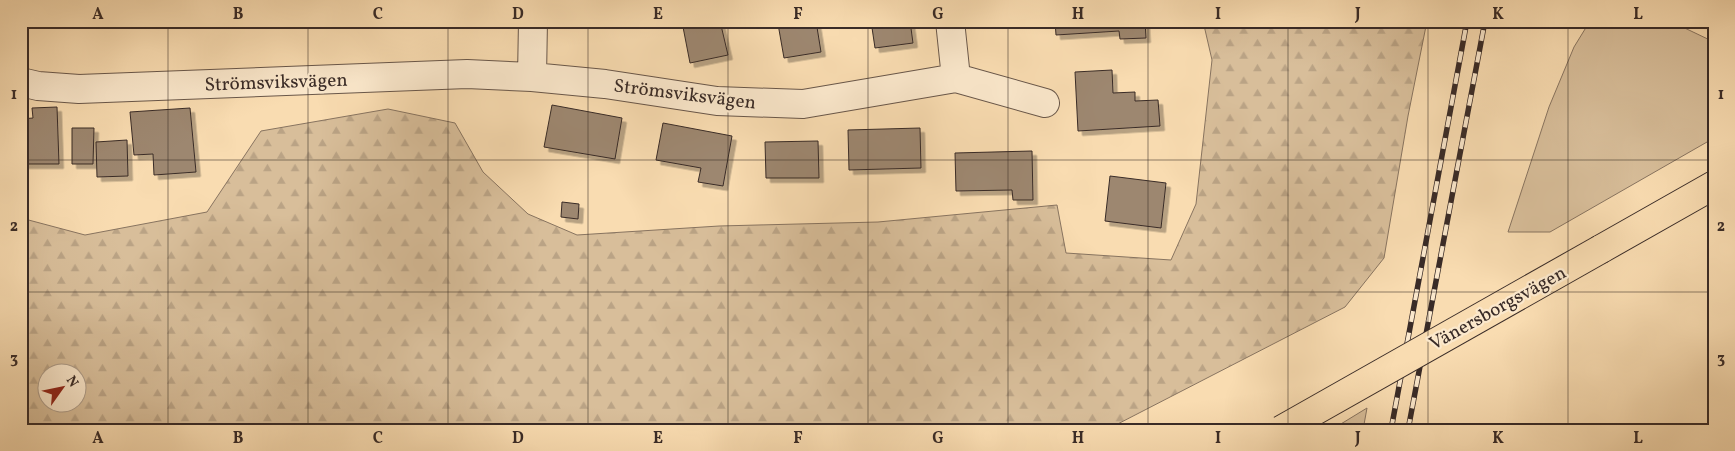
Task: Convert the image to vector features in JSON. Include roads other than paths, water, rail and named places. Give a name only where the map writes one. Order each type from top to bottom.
[{"type":"main road","name":"Vänersborgsvägen","points":[[1281,430],[1714,185]]},
{"type":"street","points":[[532,77],[533,21]]},
{"type":"street","points":[[950,21],[956,78]]},
{"type":"street","name":"Strömsviksvägen","points":[[21,82],[38,86],[79,89],[466,74],[532,77],[605,84],[718,101],[803,104],[956,78],[1045,103]]},
{"type":"railway","points":[[1391,430],[1467,21]]},
{"type":"railway","points":[[1408,430],[1485,21]]}]
